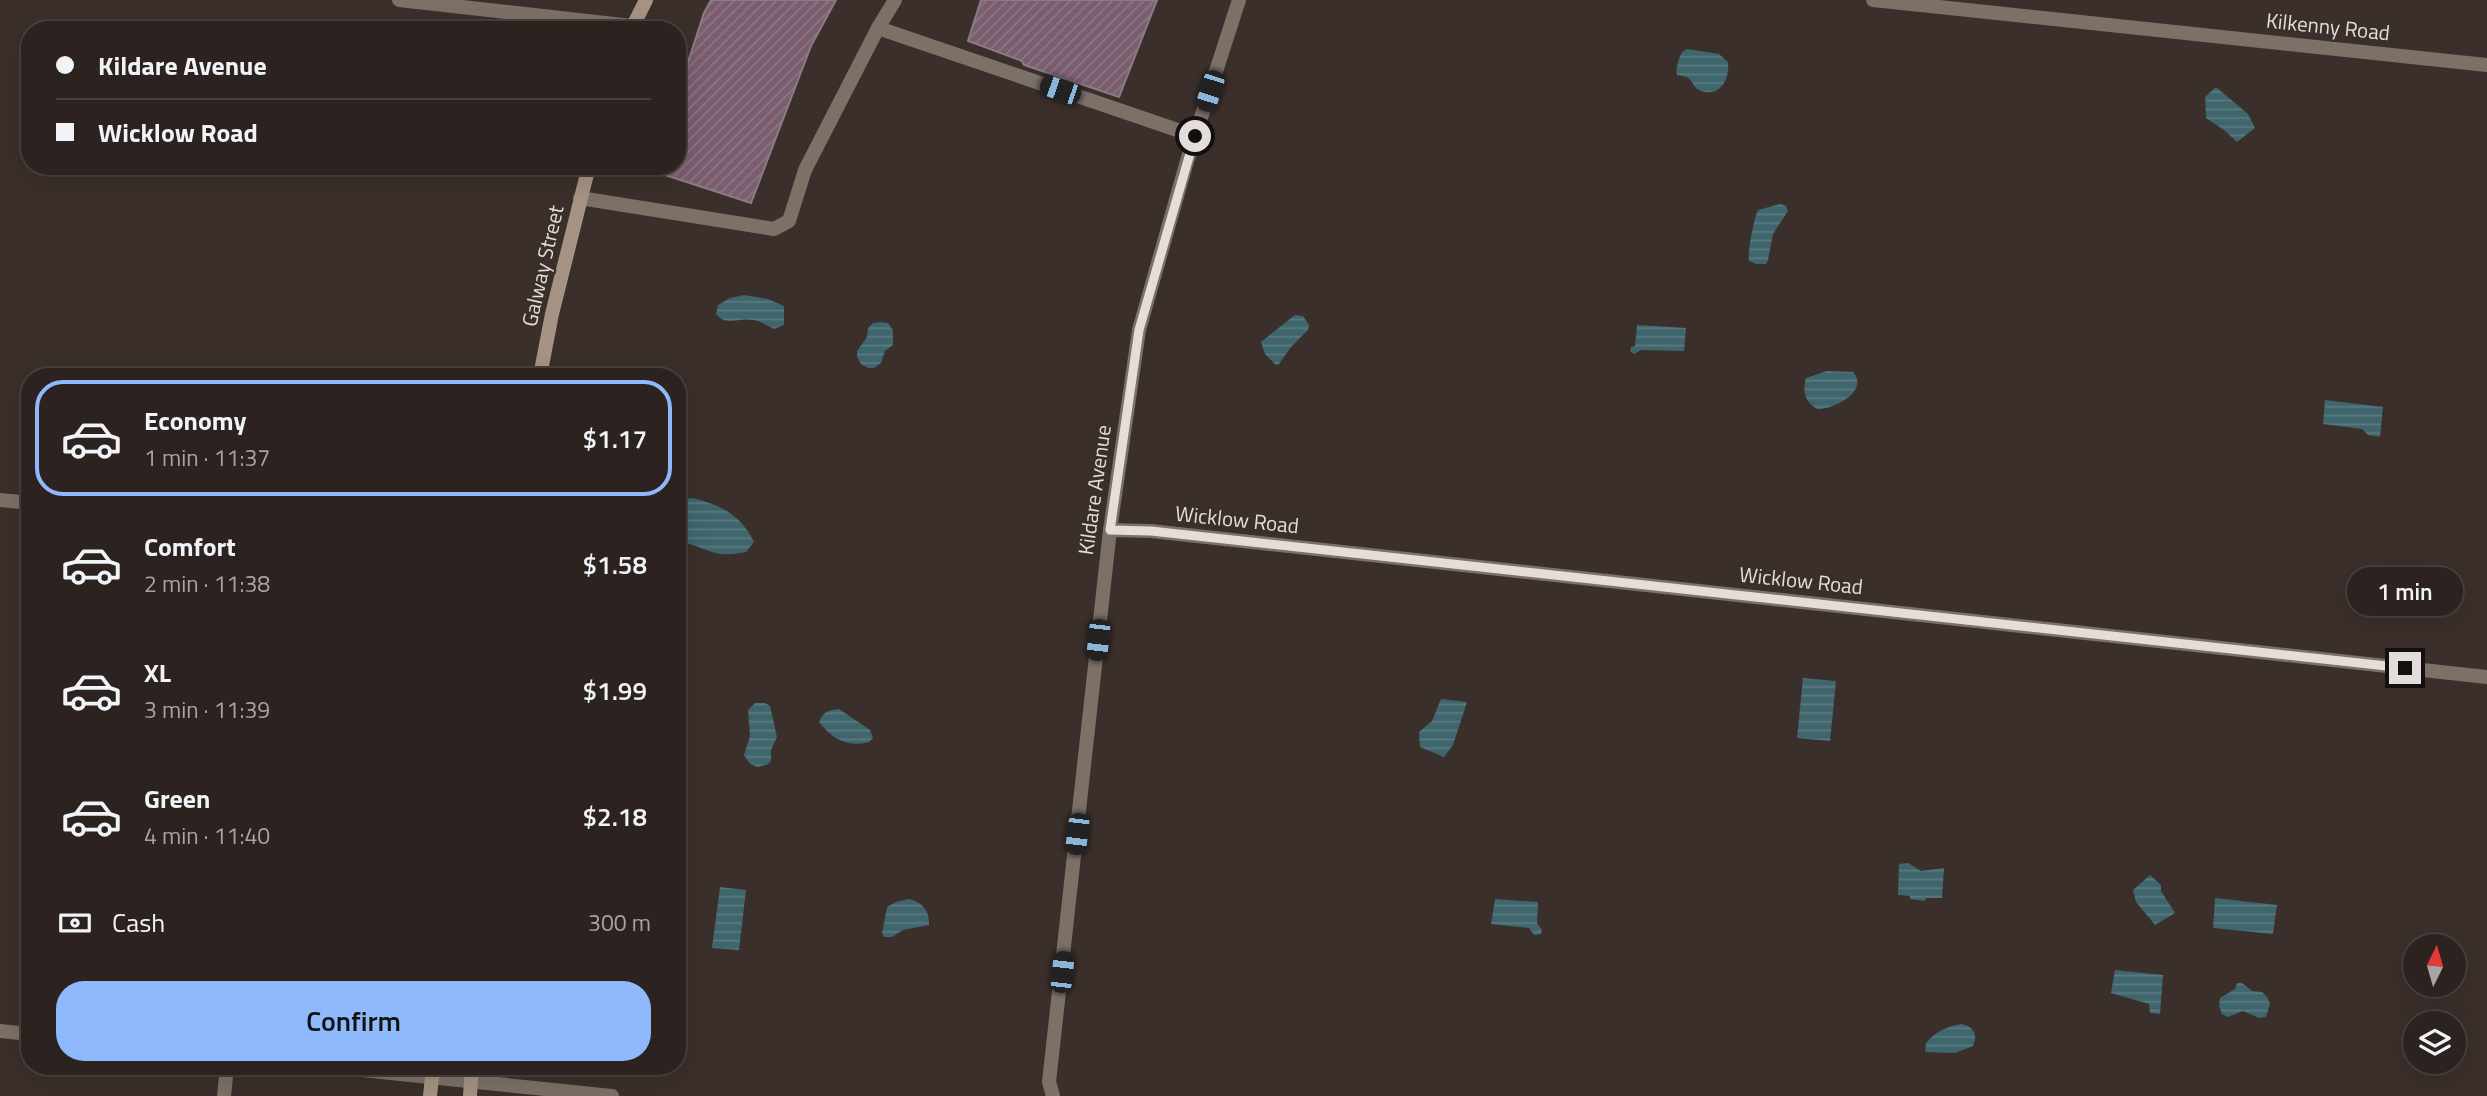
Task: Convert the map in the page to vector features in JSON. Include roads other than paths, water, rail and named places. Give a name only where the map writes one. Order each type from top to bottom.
[{"type":"street","points":[[399,0],[574,21]]},
{"type":"street","points":[[636,21],[646,0]]},
{"type":"street","points":[[580,198],[774,229],[789,221],[805,170],[878,27],[895,0]]},
{"type":"street","name":"Kildare Avenue","points":[[1051,1089],[1110,530],[1139,330],[1195,136],[1239,0]]},
{"type":"street","name":"Kilkenny Road","points":[[1873,0],[2487,65]]},
{"type":"street","points":[[878,27],[1195,136]]},
{"type":"street","name":"Galway Street","points":[[542,368],[586,175]]},
{"type":"street","points":[[0,500],[21,502]]},
{"type":"street","name":"Wicklow Road","points":[[1110,530],[1164,533],[2487,677]]},
{"type":"street","points":[[0,1031],[21,1033]]},
{"type":"street","points":[[224,1096],[226,1075]]},
{"type":"street","points":[[430,1096],[433,1075]]},
{"type":"street","points":[[442,1075],[471,1089],[612,1096]]},
{"type":"water","points":[[1687,49],[1719,54],[1728,62],[1725,81],[1718,90],[1699,90],[1688,78],[1677,75],[1680,57]]},
{"type":"water","points":[[2216,87],[2248,114],[2255,128],[2237,142],[2206,118],[2205,97]]},
{"type":"water","points":[[1780,204],[1786,206],[1788,211],[1773,234],[1766,264],[1749,261],[1751,236],[1758,210]]},
{"type":"water","points":[[744,295],[768,299],[784,306],[784,325],[774,329],[753,320],[724,320],[716,314],[718,305],[730,298]]},
{"type":"water","points":[[1295,315],[1303,316],[1309,325],[1308,330],[1276,365],[1265,354],[1261,342]]},
{"type":"water","points":[[873,323],[888,323],[893,330],[893,345],[885,351],[881,363],[874,368],[868,368],[861,364],[857,351],[867,337],[868,328]]},
{"type":"water","points":[[1637,325],[1686,328],[1684,351],[1641,350],[1634,354],[1630,351],[1631,347],[1635,346]]},
{"type":"water","points":[[1827,371],[1853,372],[1857,386],[1840,403],[1817,409],[1805,396],[1806,378]]},
{"type":"water","points":[[2325,400],[2383,407],[2380,437],[2368,435],[2362,429],[2323,424]]},
{"type":"water","points":[[693,498],[713,504],[729,512],[743,525],[754,542],[746,552],[734,554],[718,553],[686,543],[686,499]]},
{"type":"water","points":[[1803,678],[1836,681],[1830,741],[1797,738]]},
{"type":"water","points":[[1441,699],[1467,702],[1453,745],[1444,757],[1420,747],[1419,732],[1432,721]]},
{"type":"water","points":[[755,703],[770,706],[777,737],[771,750],[771,761],[758,767],[750,764],[744,755],[750,736],[748,710]]},
{"type":"water","points":[[839,709],[870,730],[873,738],[869,742],[854,744],[841,741],[829,733],[819,722],[826,712]]},
{"type":"water","points":[[1908,863],[1921,871],[1944,868],[1942,898],[1926,898],[1925,901],[1898,895],[1899,864]]},
{"type":"water","points":[[2150,875],[2161,885],[2161,891],[2175,913],[2155,925],[2136,902],[2133,890]]},
{"type":"water","points":[[720,887],[746,890],[739,950],[712,948]]},
{"type":"water","points":[[2215,898],[2277,905],[2273,934],[2213,928]]},
{"type":"water","points":[[909,899],[924,908],[929,925],[884,937],[882,933],[887,907]]},
{"type":"water","points":[[1495,899],[1538,902],[1537,923],[1542,930],[1541,934],[1534,935],[1529,928],[1491,924]]},
{"type":"water","points":[[2115,970],[2163,975],[2160,1014],[2150,1013],[2149,1004],[2111,993]]},
{"type":"water","points":[[2237,983],[2242,983],[2252,991],[2262,992],[2267,997],[2270,1004],[2266,1017],[2259,1018],[2243,1011],[2228,1017],[2222,1014],[2220,998],[2235,989]]},
{"type":"water","points":[[1961,1024],[1974,1032],[1973,1046],[1955,1053],[1925,1052],[1926,1043],[1934,1035]]}]
